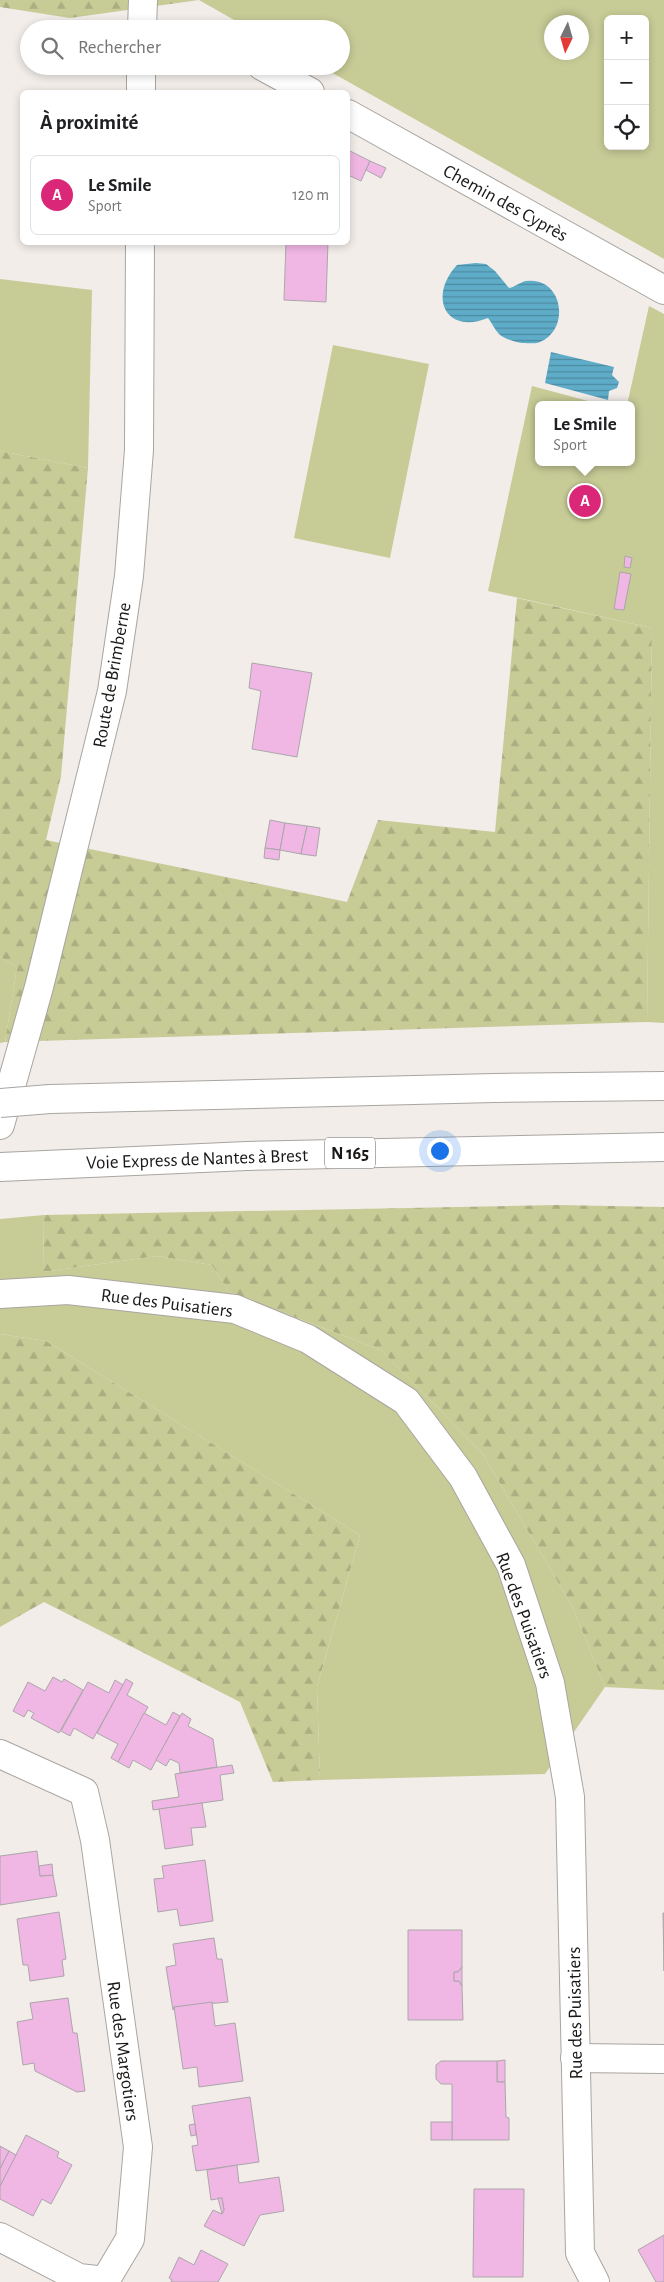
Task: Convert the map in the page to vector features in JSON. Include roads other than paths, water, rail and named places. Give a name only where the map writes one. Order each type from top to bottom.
[{"type":"main road","points":[[142,20],[143,0]]},
{"type":"main road","points":[[141,75],[141,90]]},
{"type":"main road","points":[[279,75],[306,90]]},
{"type":"main road","name":"Chemin des Cyprès","points":[[350,115],[664,290]]},
{"type":"main road","name":"Route de Brimberne","points":[[0,1125],[39,988],[112,690],[129,576],[139,450],[140,245]]},
{"type":"main road","points":[[0,1102],[494,1088],[664,1086]]},
{"type":"main road","name":"Voie Express de Nantes à Brest","points":[[0,1167],[247,1156],[664,1147]]},
{"type":"main road","name":"Rue des Puisatiers","points":[[0,1294],[68,1290],[235,1309],[308,1339],[406,1401],[463,1476],[511,1565],[550,1683],[570,1797],[580,2253],[595,2282]]},
{"type":"main road","name":"Rue des Margotiers","points":[[0,1754],[84,1792],[95,1840],[138,2147],[130,2239],[105,2281],[79,2278],[0,2237]]},
{"type":"main road","points":[[575,2058],[664,2059]]},
{"type":"water","points":[[486,264],[495,271],[509,288],[526,281],[538,282],[548,287],[555,295],[559,316],[556,326],[550,335],[538,343],[518,342],[501,336],[488,318],[473,322],[461,321],[452,317],[446,310],[443,300],[448,277],[457,265]]},
{"type":"water","points":[[551,352],[614,367],[612,375],[619,382],[617,388],[609,391],[608,400],[545,383]]},
{"type":"place","name":"Le Smile","points":[[585,501]]}]
